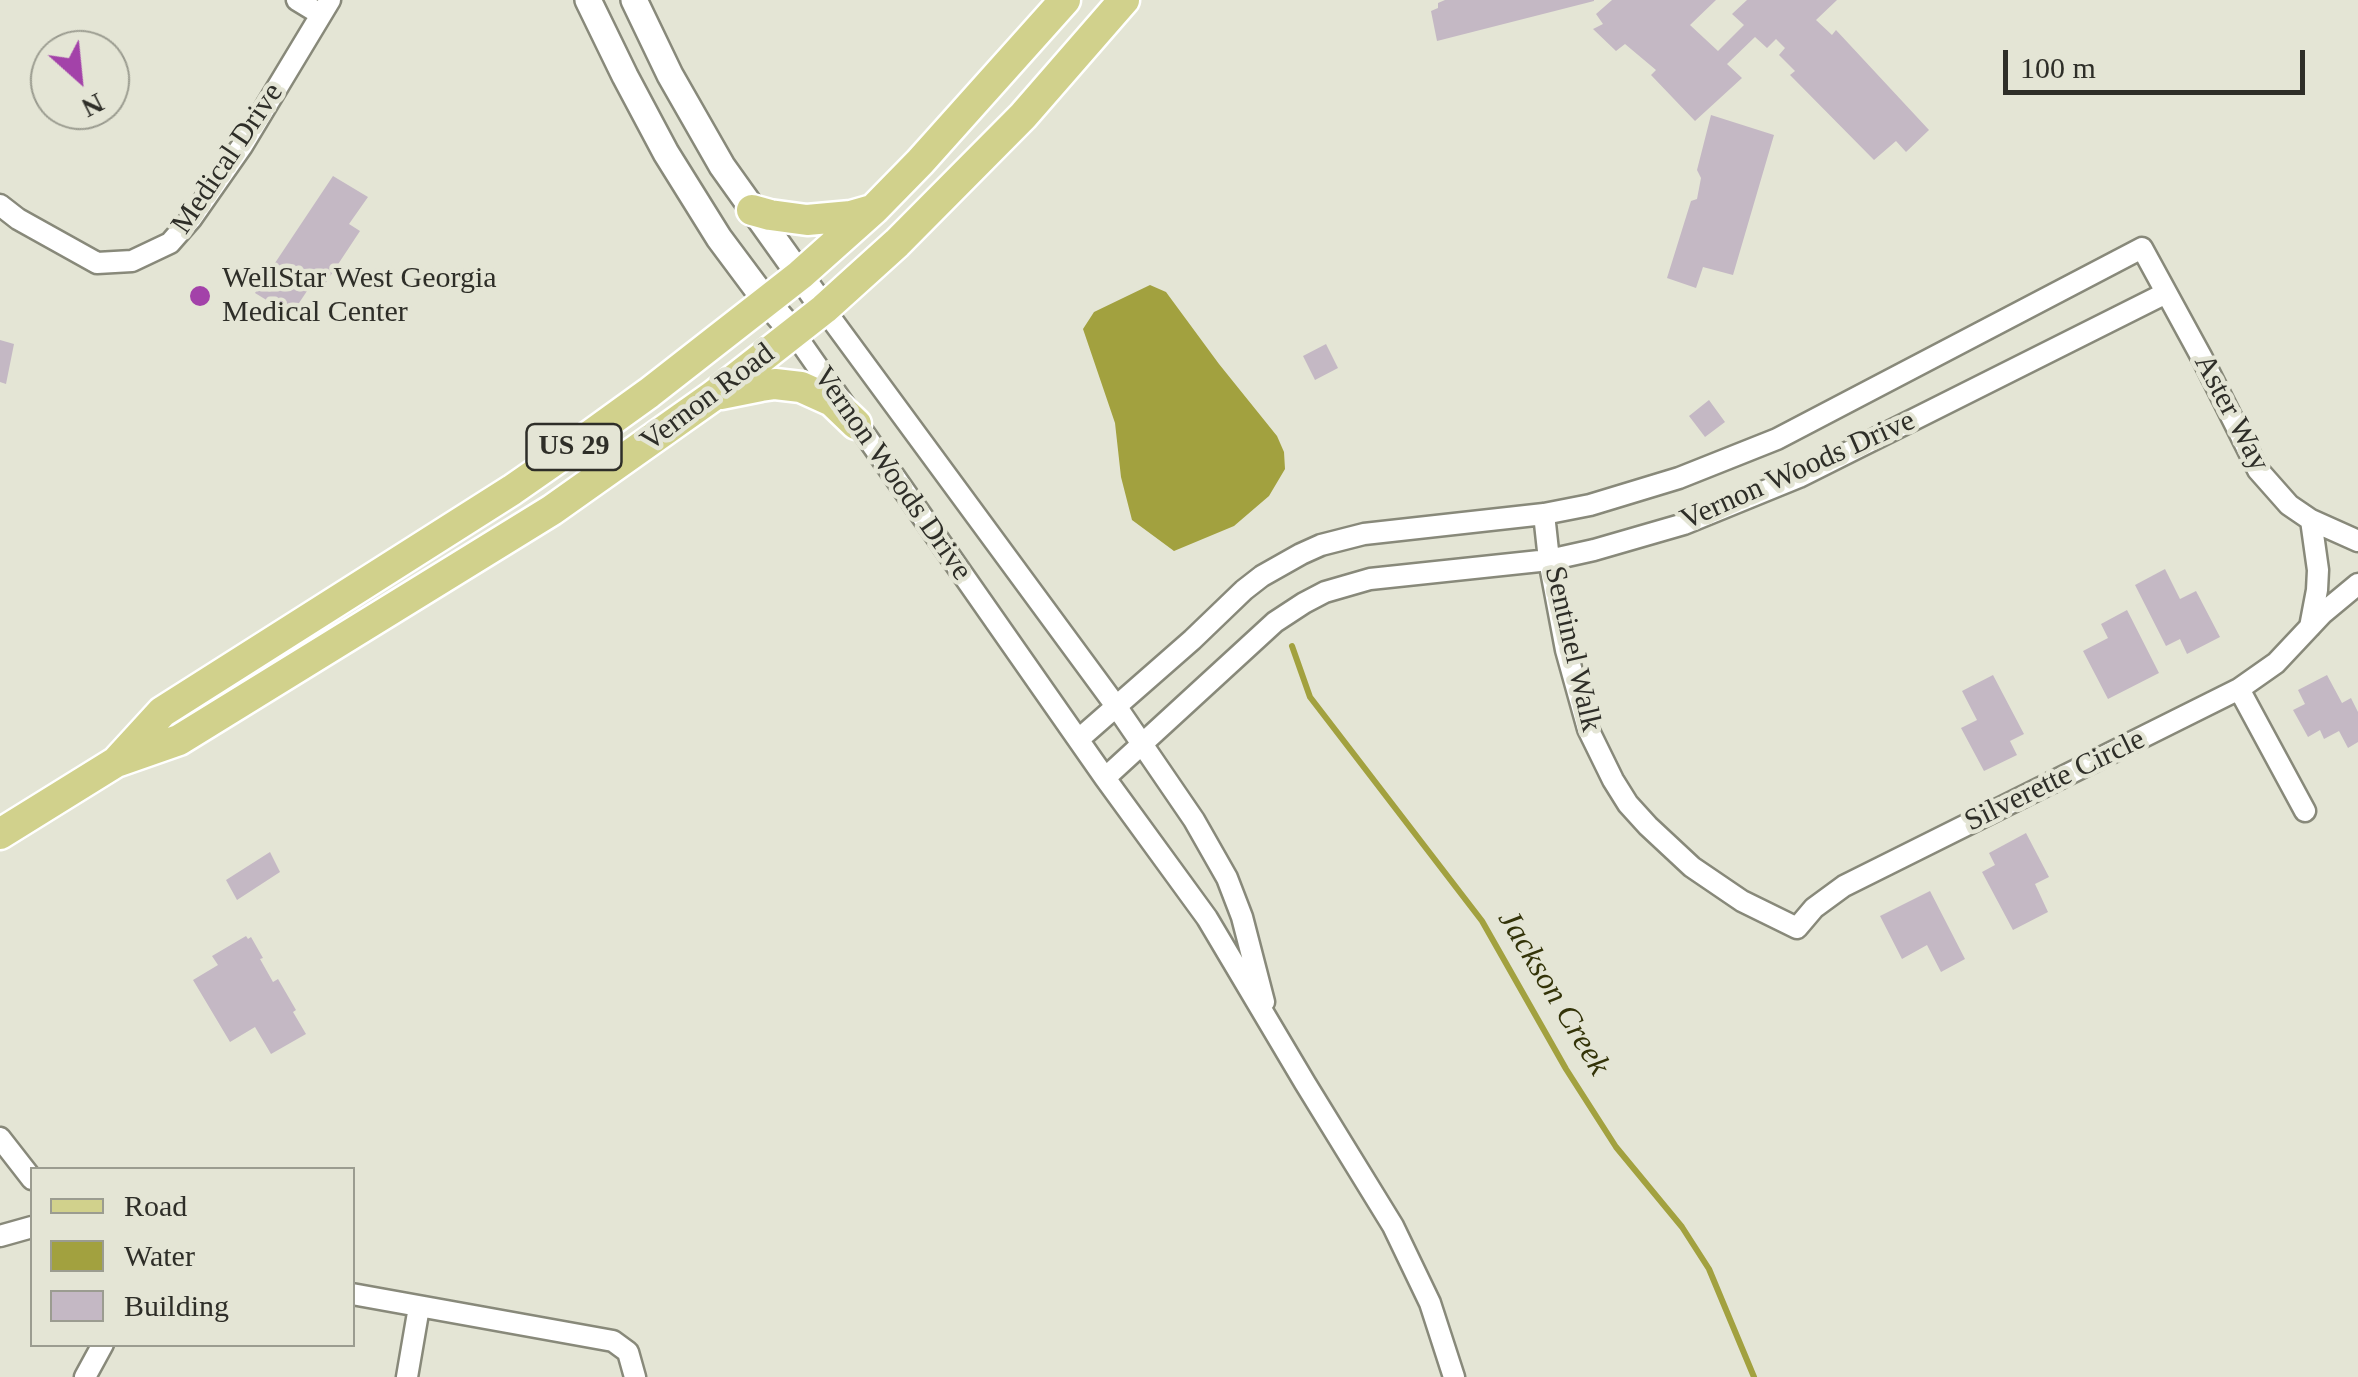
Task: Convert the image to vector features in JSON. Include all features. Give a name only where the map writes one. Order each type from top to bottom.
[{"type":"main road","name":"Vernon Road","points":[[116,762],[162,712],[554,461],[800,275],[920,162],[1065,0]]},
{"type":"main road","name":"Vernon Road","points":[[0,834],[116,762],[180,740],[552,510],[713,396],[794,334],[897,243],[1023,116],[1124,0]]},
{"type":"main road","points":[[752,210],[808,220],[851,216],[874,209]]},
{"type":"main road","points":[[713,396],[775,384],[801,388],[832,401],[856,424]]},
{"type":"street","name":"Medical Drive","points":[[0,205],[97,264],[132,261],[170,244],[242,146],[325,7],[297,0]]},
{"type":"street","name":"Vernon Woods Drive","points":[[588,0],[666,153],[719,238],[794,334],[1105,778],[1276,622],[1325,592],[1370,579],[1550,560],[1696,519],[1799,477],[2166,293]]},
{"type":"street","name":"Vernon Woods Drive","points":[[634,0],[695,122],[752,210],[1116,706]]},
{"type":"street","name":"Vernon Woods Drive","points":[[1078,739],[1244,590],[1301,554],[1364,534],[1544,514],[1590,505],[1731,458],[1777,438],[2142,248]]},
{"type":"street","name":"Aster Way","points":[[2142,248],[2258,470],[2289,505],[2311,520],[2358,541]]},
{"type":"street","name":"Sentinel Walk","points":[[1544,514],[1566,650],[1588,729],[1606,768],[1628,804],[1692,867],[1742,901],[1796,928]]},
{"type":"street","points":[[2310,629],[2318,570],[2311,520]]},
{"type":"street","name":"Silverette Circle","points":[[1796,928],[1814,908],[1844,886],[2240,689],[2276,663],[2337,599],[2358,584]]},
{"type":"street","points":[[2240,689],[2305,812]]},
{"type":"street","points":[[1116,706],[1194,820],[1226,878],[1242,917],[1271,1028]]},
{"type":"street","points":[[1105,778],[1206,918],[1393,1226],[1430,1303],[1454,1377]]},
{"type":"street","points":[[0,1138],[30,1176]]},
{"type":"street","points":[[0,1236],[30,1228]]},
{"type":"street","points":[[355,1295],[613,1341],[628,1352],[635,1377]]},
{"type":"street","points":[[407,1377],[420,1307]]},
{"type":"street","points":[[85,1377],[101,1347]]},
{"type":"water","points":[[1150,285],[1166,292],[1277,436],[1284,452],[1285,469],[1269,496],[1234,526],[1174,551],[1132,520],[1121,477],[1115,423],[1083,329],[1094,312]]},
{"type":"building","points":[[1445,0],[1594,1],[1437,41],[1431,11]]},
{"type":"building","points":[[1612,0],[1716,0],[1690,25],[1718,51],[1744,25],[1732,14],[1747,0],[1837,0],[1816,20],[1832,35],[1836,30],[1929,130],[1906,152],[1896,141],[1874,160],[1790,75],[1795,71],[1779,55],[1785,48],[1776,39],[1767,48],[1755,37],[1727,64],[1742,78],[1695,121],[1651,75],[1656,70],[1625,44],[1616,51],[1593,29],[1603,24],[1596,14]]},
{"type":"building","points":[[1711,115],[1774,135],[1733,275],[1703,267],[1696,288],[1667,278],[1691,201],[1697,199],[1701,178],[1697,170]]},
{"type":"building","points":[[333,176],[368,197],[349,224],[360,231],[321,290],[311,285],[291,315],[255,293]]},
{"type":"building","points":[[0,340],[14,344],[6,384],[0,382]]},
{"type":"building","points":[[1326,344],[1338,368],[1315,380],[1303,356]]},
{"type":"building","points":[[1709,400],[1725,422],[1705,437],[1689,416]]},
{"type":"building","points":[[2165,569],[2180,599],[2196,591],[2220,637],[2187,654],[2180,639],[2166,646],[2135,585]]},
{"type":"building","points":[[2127,610],[2159,673],[2108,699],[2083,651],[2108,638],[2101,624]]},
{"type":"building","points":[[1993,675],[2024,734],[2010,741],[2017,755],[1984,771],[1961,728],[1977,720],[1962,691]]},
{"type":"building","points":[[2327,675],[2342,703],[2351,698],[2358,712],[2358,742],[2348,748],[2339,731],[2324,739],[2320,730],[2308,737],[2293,710],[2305,704],[2298,690]]},
{"type":"building","points":[[2026,833],[2049,877],[2035,884],[2048,912],[2013,930],[1982,872],[1995,865],[1989,853]]},
{"type":"building","points":[[270,852],[280,872],[237,900],[226,880]]},
{"type":"building","points":[[1930,891],[1965,959],[1941,972],[1927,945],[1902,959],[1880,916]]},
{"type":"building","points":[[246,936],[251,937],[273,982],[278,979],[306,1034],[271,1054],[255,1027],[230,1042],[193,980],[218,965],[212,956]]},
{"type":"waterway","name":"Jackson Creek","points":[[1292,646],[1310,697],[1482,921],[1566,1069],[1616,1147],[1682,1227],[1709,1269],[1754,1377]]},
{"type":"place","name":"WellStar West Georgia Medical Center","points":[[200,296]]}]
